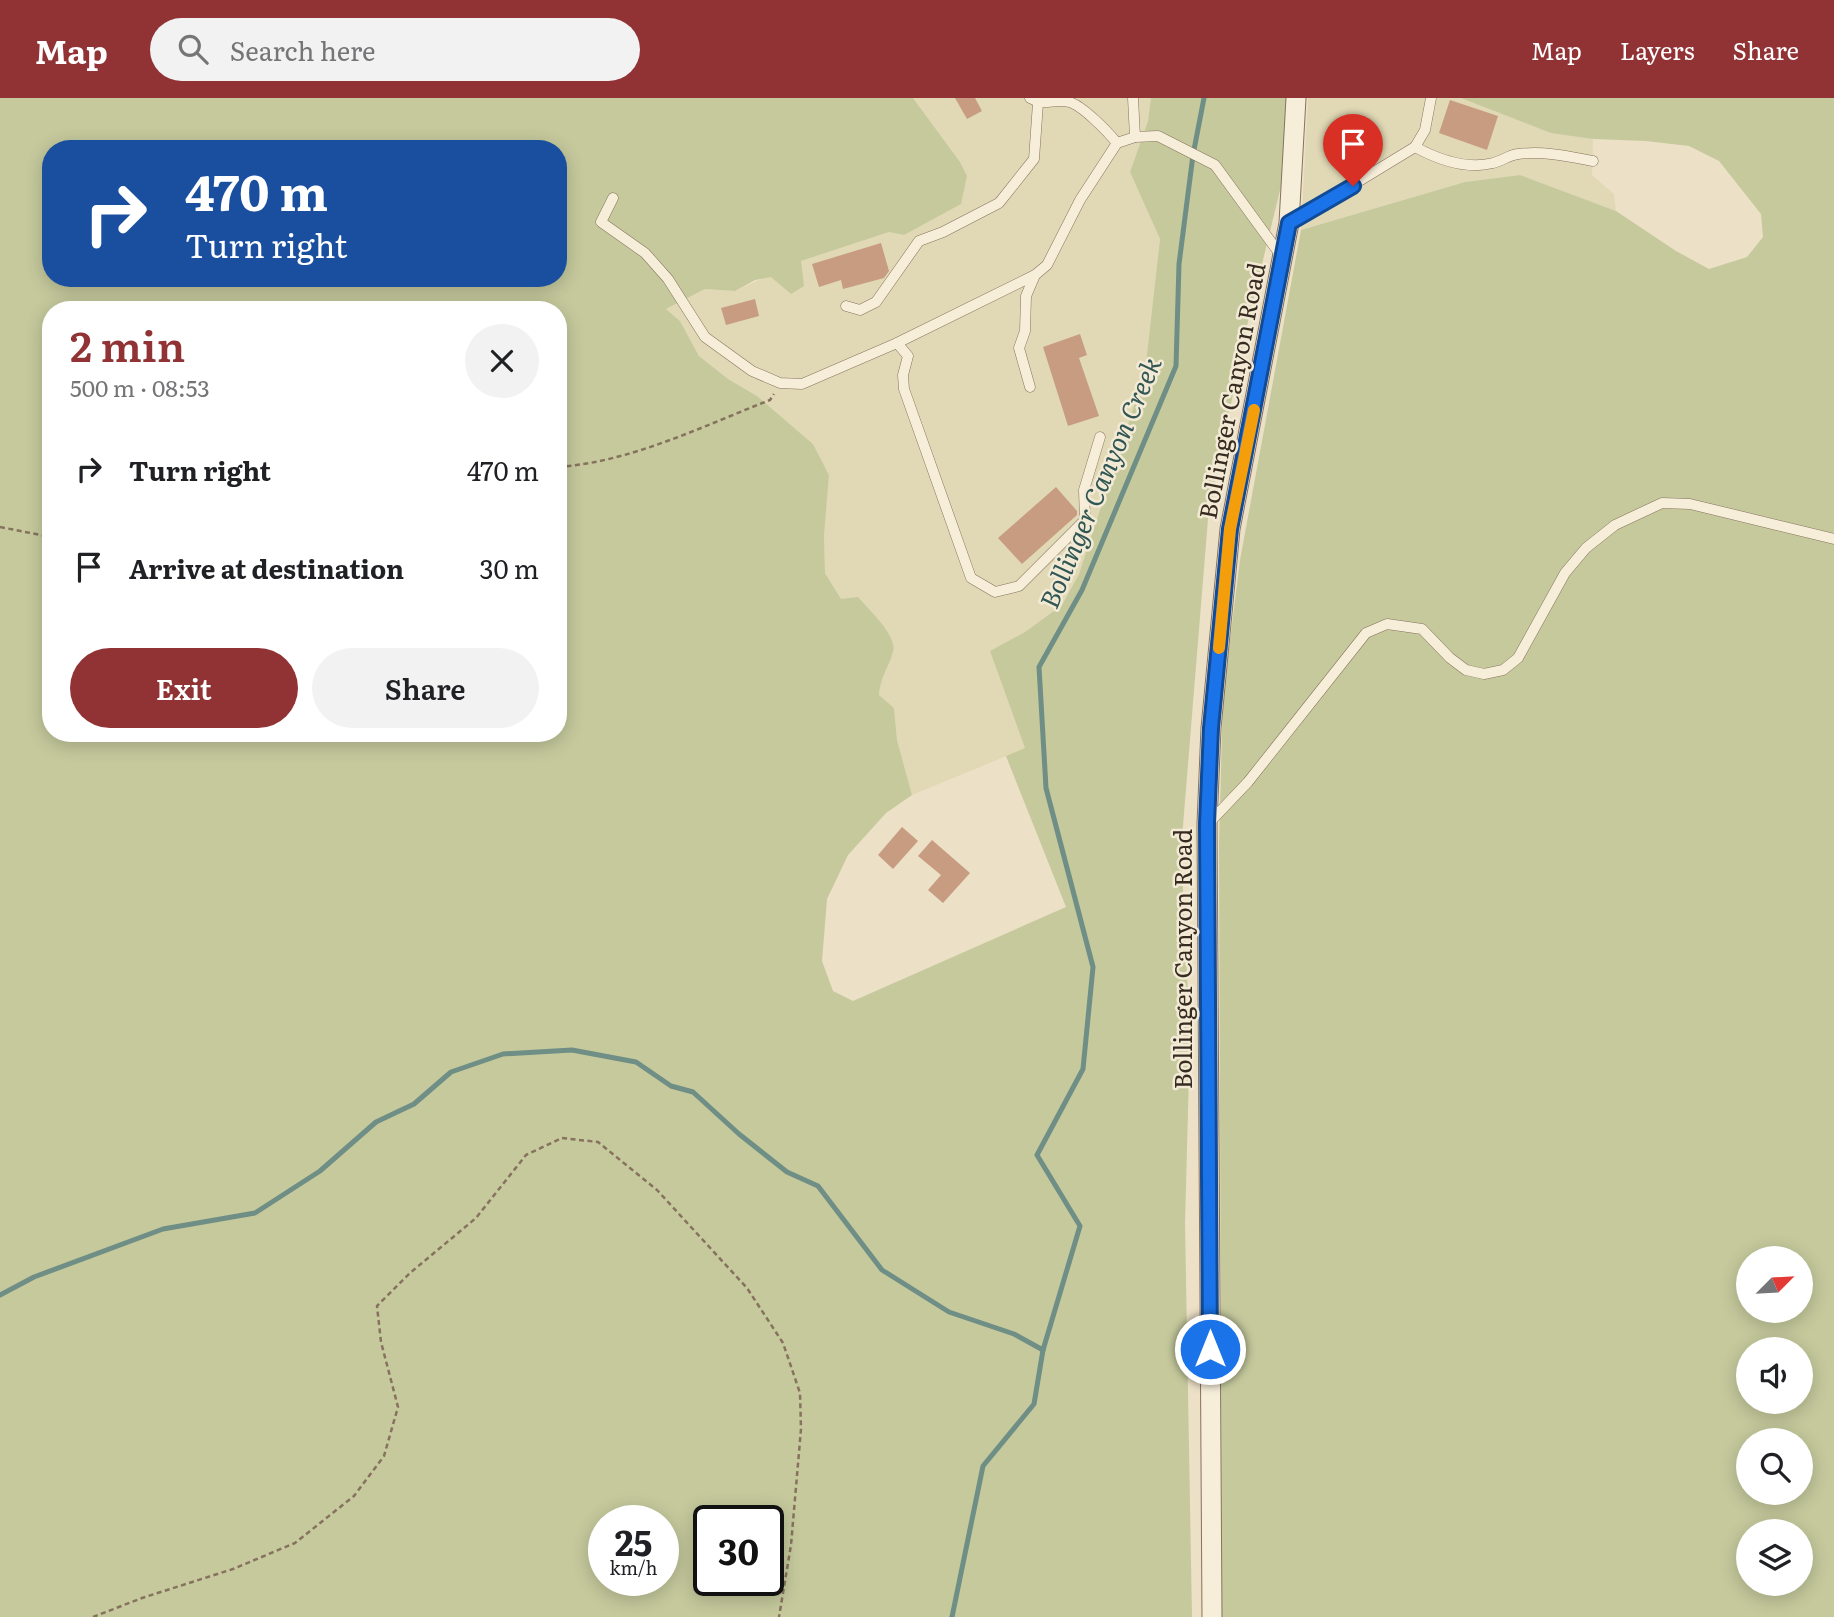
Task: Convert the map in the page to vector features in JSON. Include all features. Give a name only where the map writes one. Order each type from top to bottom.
[{"type":"street","name":"Bollinger Canyon Road","points":[[1212,1617],[1207,824],[1211,728],[1230,529],[1289,223],[1296,98]]},
{"type":"lane","points":[[1133,98],[1135,136]]},
{"type":"lane","points":[[1289,223],[1415,148],[1425,130],[1431,98]]},
{"type":"lane","points":[[846,306],[860,310],[876,302],[919,241],[943,232],[999,203],[1034,159],[1034,101],[1070,102],[1101,125],[1117,143]]},
{"type":"lane","points":[[613,198],[601,222],[645,253],[668,279],[705,337],[752,371],[780,383],[802,384],[897,342],[1035,275],[1047,265],[1080,200],[1117,143],[1135,136],[1158,136],[1215,165],[1284,259]]},
{"type":"lane","points":[[1415,148],[1461,165],[1493,163],[1514,154],[1551,152],[1593,161]]},
{"type":"lane","points":[[1030,387],[1019,348],[1025,331],[1026,296],[1035,275]]},
{"type":"lane","points":[[897,342],[908,356],[903,375],[904,389],[971,578],[995,592],[1019,586],[1085,520],[1084,490],[1100,437]]},
{"type":"lane","points":[[1207,824],[1248,782],[1366,633],[1387,624],[1422,629],[1450,658],[1466,670],[1484,674],[1503,670],[1518,658],[1565,573],[1586,548],[1615,525],[1662,503],[1690,504],[1834,539]]},
{"type":"path","points":[[567,466],[589,465],[657,443],[771,400],[780,383]]},
{"type":"path","points":[[0,527],[42,535]]},
{"type":"path","points":[[93,1617],[233,1569],[295,1543],[354,1496],[384,1456],[398,1407],[381,1342],[377,1306],[410,1273],[476,1218],[526,1155],[562,1138],[598,1142],[657,1190],[747,1288],[783,1343],[800,1393],[801,1429],[791,1545],[779,1617]]},
{"type":"shaded area","points":[[913,98],[1151,98],[1148,121],[1130,172],[1160,239],[1145,372],[1079,574],[1062,605],[1025,632],[990,651],[1026,748],[912,795],[897,740],[894,708],[879,695],[880,679],[894,651],[841,599],[825,573],[824,536],[829,475],[813,444],[757,396],[728,379],[699,356],[680,321],[666,309],[705,289],[735,291],[801,261],[889,232],[904,235],[966,176],[960,162]]},
{"type":"shaded area","points":[[1308,98],[1461,98],[1572,135],[1593,139],[1592,175],[1614,194],[1616,211],[1520,175],[1465,182],[1301,230]]},
{"type":"green space","points":[[0,98],[913,98],[960,162],[967,176],[961,204],[904,235],[889,232],[801,261],[804,286],[791,294],[771,277],[755,280],[735,291],[705,289],[666,309],[680,321],[699,356],[728,379],[757,396],[813,444],[829,475],[824,536],[825,573],[841,599],[858,597],[882,623],[891,638],[893,652],[879,695],[894,708],[897,740],[912,795],[886,813],[848,855],[827,899],[822,961],[833,991],[853,1001],[1066,907],[1006,756],[1025,748],[990,651],[1025,632],[1062,605],[1079,574],[1145,372],[1160,239],[1130,172],[1148,121],[1151,98],[1288,98],[1282,182],[1245,334],[1208,519],[1181,850],[1190,1037],[1185,1223],[1192,1617],[0,1617]]},
{"type":"green space","points":[[1461,98],[1834,98],[1834,1617],[1222,1617],[1219,844],[1223,696],[1240,560],[1301,230],[1465,182],[1520,175],[1616,211],[1676,251],[1709,269],[1747,257],[1763,237],[1761,214],[1719,161],[1689,146],[1551,133]]},
{"type":"building","points":[[955,98],[975,98],[982,111],[967,119]]},
{"type":"building","points":[[1450,100],[1498,116],[1487,150],[1439,133]]},
{"type":"building","points":[[881,243],[889,271],[884,278],[843,289],[841,280],[819,287],[812,264]]},
{"type":"building","points":[[755,299],[759,316],[726,325],[721,308]]},
{"type":"building","points":[[1080,334],[1087,355],[1079,358],[1099,416],[1068,426],[1043,347]]},
{"type":"building","points":[[1056,487],[1077,511],[1077,515],[1022,564],[998,538]]},
{"type":"building","points":[[902,827],[918,841],[893,869],[878,855]]},
{"type":"building","points":[[932,840],[970,873],[943,903],[928,890],[941,875],[918,856]]},
{"type":"waterway","name":"Bollinger Canyon Creek","points":[[952,1617],[983,1466],[1034,1404],[1043,1350],[1080,1226],[1037,1155],[1083,1069],[1093,967],[1046,788],[1039,667],[1082,590],[1176,366],[1179,264],[1193,155],[1204,98]]},
{"type":"waterway","points":[[0,1295],[34,1277],[163,1229],[255,1213],[320,1171],[376,1122],[414,1104],[451,1072],[503,1054],[572,1050],[636,1062],[671,1086],[693,1092],[739,1134],[787,1172],[818,1186],[882,1270],[949,1312],[1014,1334],[1043,1350]]},
{"type":"slow traffic","points":[[1219,648],[1230,529],[1254,410]]},
{"type":"route","points":[[1210,1349],[1207,824],[1211,728],[1230,529],[1289,223],[1353,186]]}]
